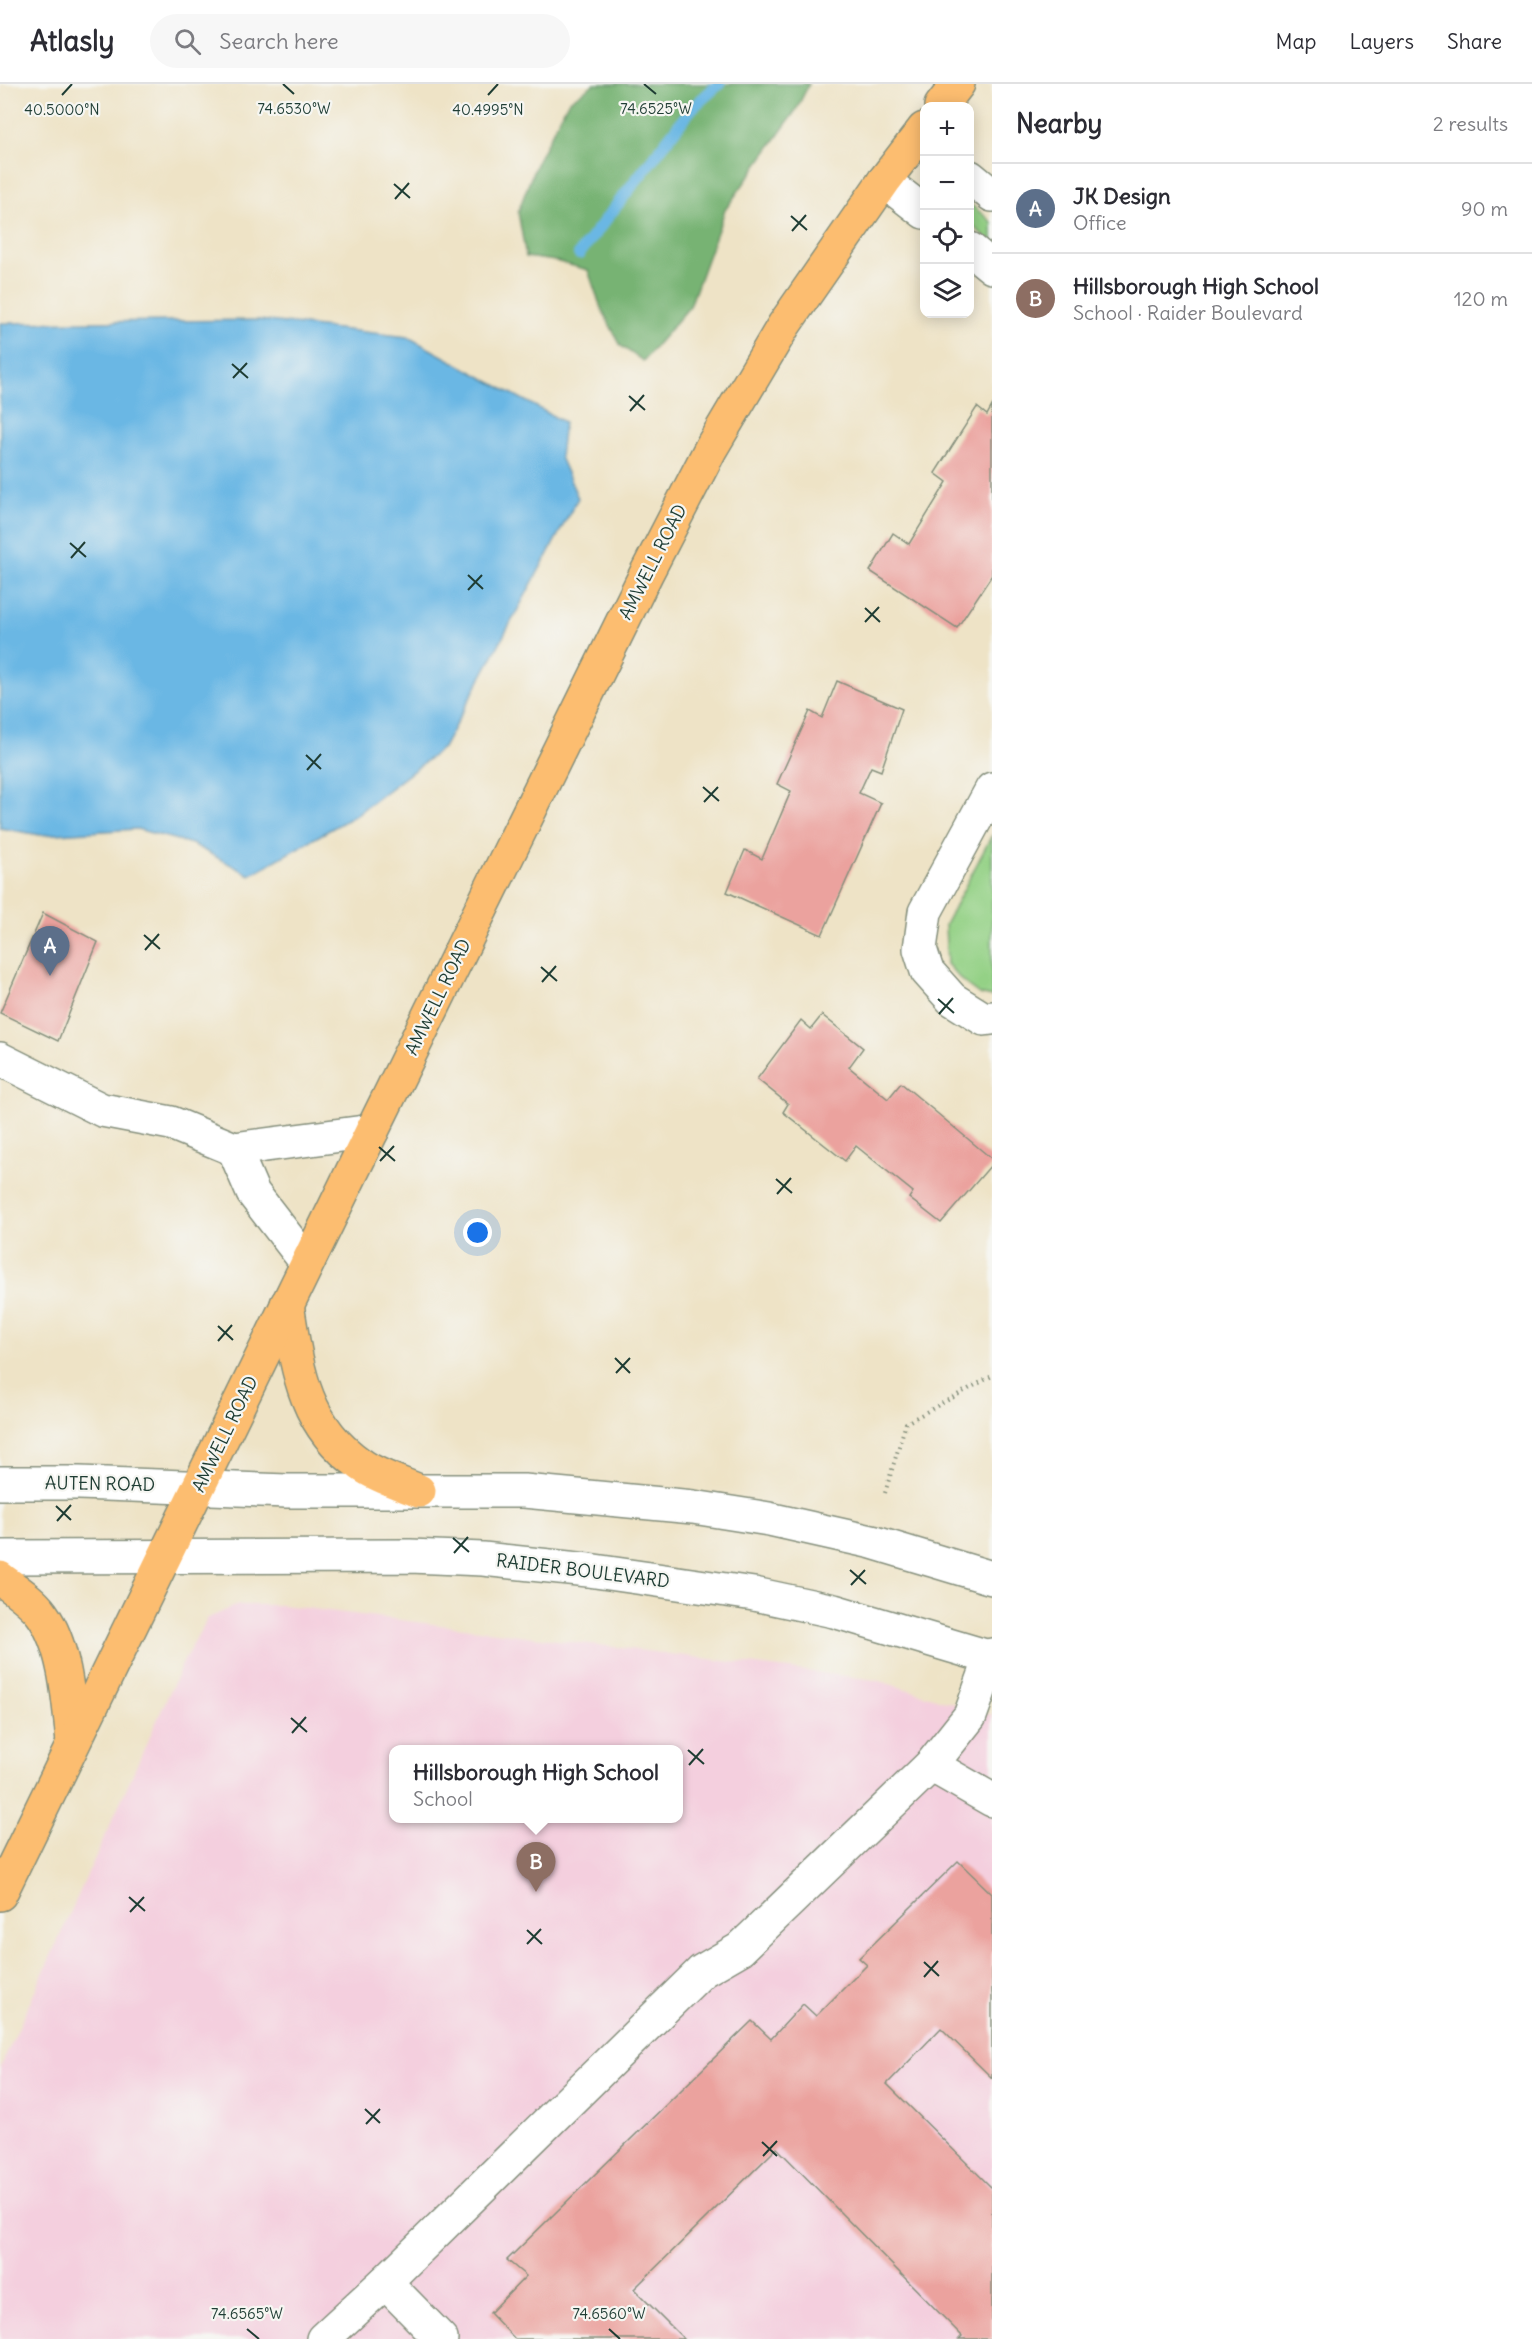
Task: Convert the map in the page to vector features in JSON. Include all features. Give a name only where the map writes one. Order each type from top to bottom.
[{"type":"main road","points":[[944,102],[957,84]]},
{"type":"main road","name":"AMWELL ROAD","points":[[0,1894],[640,585],[711,448],[784,325],[884,181],[920,139]]},
{"type":"main road","points":[[287,1304],[297,1366],[309,1403],[319,1423],[333,1441],[360,1465],[419,1491]]},
{"type":"main road","points":[[0,1578],[41,1613],[56,1640],[70,1707],[73,1743]]},
{"type":"street","points":[[884,181],[921,210]]},
{"type":"street","points":[[974,181],[992,195]]},
{"type":"street","points":[[974,253],[992,267]]},
{"type":"street","points":[[992,789],[925,912],[920,949],[927,971],[952,999],[984,1019],[992,1018]]},
{"type":"street","points":[[0,1059],[102,1110],[171,1123],[234,1149],[372,1131]]},
{"type":"street","points":[[234,1149],[253,1193],[307,1263]]},
{"type":"street","name":"AUTEN ROAD","points":[[0,1483],[200,1487]]},
{"type":"street","points":[[200,1487],[287,1491],[524,1491],[693,1507],[769,1519],[872,1542],[992,1578]]},
{"type":"street","points":[[0,1557],[164,1555]]},
{"type":"street","name":"RAIDER BOULEVARD","points":[[164,1555],[286,1558],[410,1556],[483,1559],[588,1570],[754,1594],[834,1611],[992,1657]]},
{"type":"street","points":[[323,2339],[385,2282],[702,1971],[740,1949],[931,1764],[970,1716],[992,1657]]},
{"type":"street","points":[[931,1764],[992,1800]]},
{"type":"street","points":[[385,2282],[441,2339]]},
{"type":"path","points":[[885,1493],[906,1423],[992,1376]]},
{"type":"shaded area","points":[[238,1605],[282,1605],[876,1680],[992,1715],[992,2339],[0,2339],[0,2069],[185,1658],[208,1618]]},
{"type":"green space","points":[[594,84],[809,84],[796,110],[725,210],[690,306],[643,361],[621,346],[601,308],[588,270],[555,261],[526,257],[518,212],[536,164],[568,102]]},
{"type":"green space","points":[[974,207],[992,222],[992,242],[974,227]]},
{"type":"green space","points":[[992,835],[992,997],[979,994],[963,982],[947,964],[945,925]]},
{"type":"water","points":[[259,320],[408,337],[564,422],[560,457],[578,498],[443,748],[354,816],[250,875],[192,844],[137,829],[40,835],[0,828],[0,323]]},
{"type":"building","points":[[992,406],[992,575],[957,628],[870,571],[893,533],[909,544],[947,482],[935,473],[977,407],[987,415]]},
{"type":"building","points":[[837,681],[902,709],[881,771],[871,767],[859,793],[881,803],[822,935],[727,892],[745,850],[762,859],[791,791],[777,784],[810,711],[822,718]]},
{"type":"building","points":[[43,913],[98,942],[58,1041],[0,1013]]},
{"type":"building","points":[[822,1015],[863,1048],[849,1067],[888,1099],[901,1083],[992,1159],[992,1164],[941,1223],[909,1198],[913,1192],[856,1146],[845,1161],[783,1112],[788,1104],[757,1079],[801,1020],[811,1029]]},
{"type":"building","points":[[958,1861],[992,1894],[992,2078],[941,2028],[887,2084],[992,2188],[992,2339],[959,2339],[962,2336],[777,2148],[634,2289],[684,2339],[515,2339],[490,2313],[526,2276],[507,2260],[752,2021],[771,2039],[803,2004],[816,2016],[867,1965],[859,1958]]},
{"type":"waterway","points":[[579,254],[692,108],[719,84]]},
{"type":"place","name":"JK Design","points":[[50,976]]},
{"type":"place","name":"Hillsborough High School","points":[[536,1892]]}]
